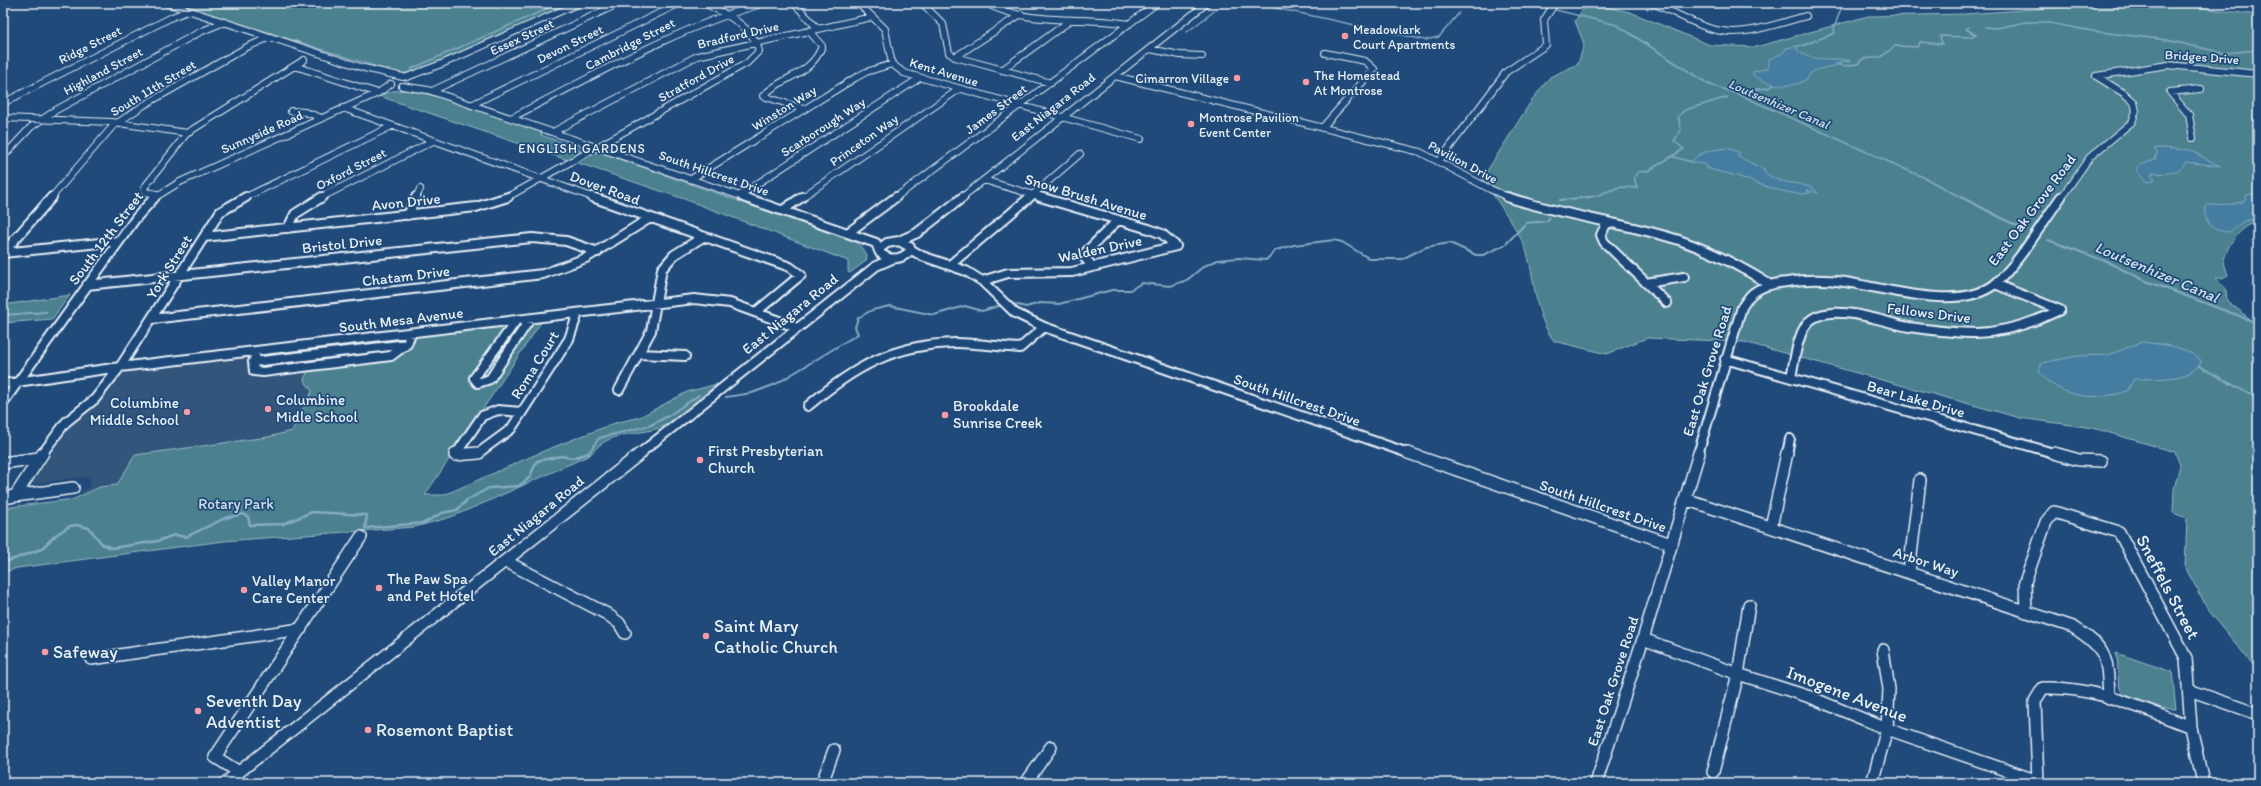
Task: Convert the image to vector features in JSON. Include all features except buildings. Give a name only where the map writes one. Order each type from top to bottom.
[{"type":"street","points":[[166,3],[364,68],[405,77],[430,90]]},
{"type":"street","points":[[405,77],[444,63],[579,3]]},
{"type":"street","name":"Essex Street","points":[[430,90],[620,3]]},
{"type":"street","name":"Devon Street","points":[[471,104],[680,3]]},
{"type":"street","points":[[704,3],[725,14],[757,42]]},
{"type":"street","name":"Cambridge Street","points":[[511,118],[686,30],[725,14],[765,3]]},
{"type":"street","points":[[794,3],[818,29]]},
{"type":"street","name":"Kent Avenue","points":[[858,3],[885,29],[892,64],[904,73],[918,79],[1140,139]]},
{"type":"street","points":[[922,3],[941,20],[945,27],[949,53],[955,57],[1051,83]]},
{"type":"street","points":[[986,3],[995,8],[1044,20],[1105,20],[1129,24]]},
{"type":"street","name":"James Street","points":[[852,234],[1157,3]]},
{"type":"street","points":[[1193,3],[1205,4]]},
{"type":"street","points":[[1440,160],[1506,72],[1546,45],[1547,41],[1544,20],[1555,3]]},
{"type":"street","points":[[1651,3],[1676,11],[1708,27],[1723,31],[1738,31],[1806,16]]},
{"type":"street","points":[[2249,3],[2258,6]]},
{"type":"street","name":"East Niagara Road","points":[[867,273],[875,263],[879,251],[884,244],[917,234],[1205,4]]},
{"type":"street","name":"Ridge Street","points":[[3,103],[172,17],[188,11]]},
{"type":"street","points":[[955,57],[1021,14]]},
{"type":"street","name":"Bradford Drive","points":[[553,132],[688,60],[712,52],[872,17]]},
{"type":"street","points":[[1002,70],[1071,20]]},
{"type":"street","name":"Highland Street","points":[[3,157],[41,120],[200,32],[224,22]]},
{"type":"street","points":[[804,109],[763,96],[808,67],[817,57],[822,46],[809,31]]},
{"type":"street","name":"South 11th Street","points":[[3,253],[101,138],[117,123],[135,110],[247,47],[270,38]]},
{"type":"street","name":"Stratford Drive","points":[[597,147],[747,63],[759,51],[757,42]]},
{"type":"street","points":[[1150,49],[1180,55],[1202,56]]},
{"type":"street","points":[[1322,128],[1374,69],[1365,61],[1325,53]]},
{"type":"street","name":"South 12th Street","points":[[157,194],[146,192],[144,188],[175,146],[188,132],[304,60]]},
{"type":"street","points":[[414,81],[444,63]]},
{"type":"street","name":"Winston Way","points":[[692,179],[866,72],[892,64]]},
{"type":"street","name":"Bridges Drive","points":[[2096,76],[2168,65],[2258,74]]},
{"type":"street","points":[[295,66],[378,92]]},
{"type":"street","points":[[364,68],[392,83],[401,86],[430,90]]},
{"type":"street","name":"Pavilion Drive","points":[[1115,76],[1399,146],[1440,160],[1475,182],[1500,194],[1689,243],[1746,267],[1769,284]]},
{"type":"street","name":"East Oak Grove Road","points":[[1596,783],[1643,639],[1725,359],[1742,307],[1753,293],[1769,284],[1806,279],[1843,282],[1928,297],[1958,297],[1977,292],[1995,284],[2015,261],[2090,157],[2132,122],[2136,111],[2134,102],[2125,94],[2096,76]]},
{"type":"street","name":"Sunnyside Road","points":[[157,194],[180,182],[378,92],[405,77]]},
{"type":"street","name":"Scarborough Way","points":[[740,195],[918,79]]},
{"type":"street","name":"Sunnyside Road","points":[[378,92],[414,81]]},
{"type":"street","points":[[2192,138],[2189,115],[2170,92],[2201,89]]},
{"type":"street","name":"South Hillcrest Drive","points":[[430,90],[852,234],[876,244],[883,257],[892,259]]},
{"type":"street","name":"Princeton Way","points":[[783,210],[958,90]]},
{"type":"street","name":"Dover Road","points":[[343,108],[539,179],[790,267],[801,275],[756,312]]},
{"type":"street","points":[[291,111],[305,112],[322,118]]},
{"type":"street","points":[[3,118],[117,123],[188,132]]},
{"type":"street","name":"York Street","points":[[15,496],[39,458],[66,422],[96,399],[120,368],[220,212],[228,206],[392,126]]},
{"type":"street","name":"Oxford Street","points":[[288,228],[295,214],[311,202],[433,141]]},
{"type":"street","points":[[246,146],[253,149]]},
{"type":"street","name":"Avon Drive","points":[[204,237],[476,207],[492,203],[597,147]]},
{"type":"street","points":[[950,265],[1080,154]]},
{"type":"street","name":"Snow Brush Avenue","points":[[984,180],[1162,234],[1176,246]]},
{"type":"street","points":[[408,215],[420,189]]},
{"type":"street","name":"South 12th Street","points":[[3,403],[146,204],[157,194]]},
{"type":"street","name":"Chatam Drive","points":[[152,319],[544,274],[563,270],[598,252],[650,218]]},
{"type":"street","points":[[1092,266],[1085,258],[1086,252],[1118,220]]},
{"type":"street","points":[[1606,222],[1601,235],[1604,242],[1667,303]]},
{"type":"street","name":"South Hillcrest Drive","points":[[852,234],[874,240],[897,241],[928,258],[966,271],[982,281],[1015,314],[1044,327],[1671,544]]},
{"type":"street","name":"East Niagara Road","points":[[910,248],[917,234]]},
{"type":"street","name":"Bristol Drive","points":[[87,285],[532,238],[551,237],[567,240],[598,252]]},
{"type":"street","points":[[619,390],[651,331],[662,269],[674,255],[703,237]]},
{"type":"street","points":[[3,253],[119,241]]},
{"type":"street","name":"Walden Drive","points":[[982,281],[1008,274],[1056,274],[1176,246]]},
{"type":"street","points":[[901,257],[907,254],[910,248]]},
{"type":"street","name":"South Hillcrest Drive","points":[[901,257],[928,258]]},
{"type":"street","name":"East Niagara Road","points":[[225,783],[867,273],[881,263],[901,257]]},
{"type":"street","points":[[1646,283],[1684,277]]},
{"type":"street","name":"Fellows Drive","points":[[1791,378],[1804,327],[1812,318],[1826,313],[1848,314],[1917,328],[1976,332],[2007,331],[2028,326],[2060,310],[1995,284]]},
{"type":"street","name":"South Mesa Avenue","points":[[3,384],[257,351],[694,299],[730,303],[798,328]]},
{"type":"street","name":"Roma Court","points":[[522,412],[498,410],[482,416],[455,455],[477,454],[511,429],[522,412],[569,339],[578,313]]},
{"type":"street","points":[[516,321],[474,378],[478,383],[490,379],[530,319]]},
{"type":"street","points":[[808,406],[850,371],[886,354],[905,348],[955,343],[1020,348],[1044,327]]},
{"type":"street","points":[[257,351],[252,367],[254,371],[263,372],[391,356],[407,344],[411,333]]},
{"type":"street","points":[[639,354],[685,356]]},
{"type":"street","name":"Bear Lake Drive","points":[[1725,359],[2078,460],[2101,461]]},
{"type":"street","points":[[1771,527],[1790,439]]},
{"type":"street","points":[[3,463],[39,458]]},
{"type":"street","points":[[1909,572],[1920,480]]},
{"type":"street","points":[[3,498],[73,488]]},
{"type":"street","name":"Arbor Way","points":[[1685,499],[2026,612],[2073,626],[2096,641],[2105,654],[2109,698]]},
{"type":"street","name":"Sneffels Street","points":[[2026,612],[2025,582],[2046,522],[2054,512],[2119,532],[2186,658],[2191,727],[2204,783]]},
{"type":"street","points":[[239,772],[215,757],[301,630],[360,537]]},
{"type":"street","points":[[505,561],[608,614],[619,623],[625,633]]},
{"type":"street","points":[[1714,772],[1738,674],[1749,605]]},
{"type":"street","points":[[91,659],[301,630]]},
{"type":"street","name":"Imogene Avenue","points":[[1643,639],[1738,674],[1810,696],[1887,729],[2038,782]]},
{"type":"street","points":[[1872,783],[1887,729],[1889,689],[1883,650]]},
{"type":"street","points":[[2038,782],[2035,701],[2043,688],[2059,686],[2079,688],[2191,727]]},
{"type":"street","points":[[2189,690],[2258,714]]},
{"type":"street","points":[[1026,783],[1051,747]]},
{"type":"street","points":[[822,783],[834,750]]},
{"type":"shaded area","points":[[1797,46],[1797,50],[1810,57],[1851,61],[1839,62],[1840,64],[1814,71],[1810,73],[1808,78],[1802,82],[1788,85],[1765,82],[1753,75],[1753,72],[1768,68],[1769,59],[1783,53],[1786,48]]},
{"type":"shaded area","points":[[1728,148],[1740,153],[1737,156],[1763,169],[1764,172],[1778,180],[1810,187],[1818,193],[1806,190],[1810,193],[1802,194],[1783,191],[1707,168],[1706,165],[1692,162],[1703,153]]},
{"type":"shaded area","points":[[2154,149],[2189,150],[2220,166],[2185,162],[2180,169],[2172,173],[2153,172],[2151,176],[2155,178],[2153,181],[2146,182],[2137,171],[2140,165],[2155,160],[2157,153]]},
{"type":"shaded area","points":[[2258,192],[2258,211],[2254,212],[2252,216],[2255,219],[2244,221],[2230,232],[2215,229],[2208,223],[2205,208],[2208,205],[2233,204],[2244,201],[2247,195]]},
{"type":"shaded area","name":"Columbine Midle School","points":[[504,325],[259,464],[101,487],[74,499],[90,485],[91,479],[82,477],[30,484],[72,423],[108,394],[123,372]]},
{"type":"shaded area","points":[[2142,342],[2179,348],[2193,354],[2200,359],[2201,363],[2195,369],[2180,376],[2161,379],[2134,379],[2127,391],[2104,396],[2079,395],[2068,392],[2047,380],[2039,371],[2042,363],[2077,356],[2108,355]]},
{"type":"green space","points":[[176,3],[572,3],[417,71],[400,74]]},
{"type":"green space","points":[[1587,3],[1630,12],[1710,45],[1756,47],[1868,16],[1965,14],[2120,3],[2164,3],[2258,15],[2258,221],[2246,227],[2232,241],[2224,260],[2228,275],[2222,278],[2216,278],[2226,290],[2227,301],[2258,325],[2258,671],[2209,611],[2185,567],[2187,518],[2173,513],[2174,489],[2180,465],[2175,452],[2093,428],[2020,418],[1744,342],[1647,338],[1607,354],[1554,341],[1547,331],[1539,309],[1530,265],[1524,245],[1507,216],[1482,179],[1532,100],[1550,77],[1578,64],[1584,44],[1575,21]]},
{"type":"green space","points":[[406,90],[436,96],[542,132],[541,135],[576,147],[582,151],[567,160],[379,96],[392,91]]},
{"type":"green space","points":[[594,152],[599,152],[782,216],[786,215],[853,237],[867,255],[866,261],[850,273],[848,272],[848,261],[684,199],[575,162]]},
{"type":"green space","points":[[70,295],[52,319],[3,323],[3,305]]},
{"type":"green space","name":"Rotary Park","points":[[542,321],[425,495],[444,495],[546,450],[615,423],[640,417],[687,392],[717,384],[682,414],[662,427],[614,437],[598,447],[590,455],[484,503],[451,517],[415,527],[224,541],[17,568],[3,573],[3,508],[74,499],[100,487],[117,485],[135,455],[268,437],[292,431],[312,391],[304,380],[308,370],[393,359],[410,350],[417,335]]},
{"type":"green space","points":[[2116,653],[2172,672],[2176,709],[2162,708],[2123,694],[2118,680],[2118,663]]},
{"type":"waterway","points":[[411,69],[560,3]]},
{"type":"waterway","name":"Loutsenhizer Canal","points":[[1052,3],[1077,6],[1113,3]]},
{"type":"waterway","points":[[1187,32],[1225,3]]},
{"type":"waterway","points":[[1252,3],[1425,40],[1439,37],[1459,13]]},
{"type":"waterway","name":"Loutsenhizer Canal","points":[[1527,3],[1617,25],[1708,84],[1740,95],[1925,178],[1962,198]]},
{"type":"waterway","points":[[1804,45],[1835,33],[1834,28],[1843,3]]},
{"type":"waterway","points":[[1985,27],[1997,28],[2026,22],[2044,22],[2092,31],[2167,40],[2224,53],[2258,50]]},
{"type":"waterway","points":[[1836,64],[1844,66],[1858,64],[1862,59],[1881,57],[1895,46],[1917,47],[1920,42],[1942,44],[1940,36],[1970,37],[1976,35],[1966,29],[1969,27]]},
{"type":"waterway","points":[[1748,90],[1768,88],[1774,85]]},
{"type":"waterway","points":[[1584,198],[1596,196],[1619,187],[1637,188],[1634,177],[1638,172],[1648,171],[1684,149],[1674,141],[1681,130],[1678,116],[1685,110],[1728,97]]},
{"type":"waterway","points":[[1674,157],[1692,162]]},
{"type":"waterway","points":[[1584,198],[1590,197]]},
{"type":"waterway","name":"Loutsenhizer Canal","points":[[1961,197],[2023,229]]},
{"type":"waterway","points":[[1560,200],[1584,198]]},
{"type":"waterway","points":[[1010,303],[1026,307],[1040,303],[1059,304],[1112,290],[1130,290],[1142,283],[1170,286],[1187,280],[1204,266],[1218,260],[1238,258],[1266,260],[1276,250],[1294,245],[1334,240],[1342,242],[1370,259],[1402,259],[1426,247],[1450,243],[1476,255],[1483,255],[1505,245],[1526,223],[1548,221],[1549,218]]},
{"type":"waterway","name":"Loutsenhizer Canal","points":[[2048,240],[2105,261],[2146,281],[2258,323]]},
{"type":"waterway","points":[[726,397],[752,393],[776,384],[858,334],[855,327],[858,318],[872,310],[890,306],[934,315],[965,306],[982,311],[1002,305]]},
{"type":"waterway","points":[[3,315],[46,312]]},
{"type":"waterway","points":[[2199,366],[2258,399]]},
{"type":"waterway","points":[[589,453],[599,438],[651,425],[668,416],[699,395]]},
{"type":"waterway","points":[[3,563],[41,549],[57,534],[70,526],[77,525],[89,528],[102,544],[112,548],[158,541],[174,535],[186,537],[225,518],[243,514],[248,517],[250,525],[283,524],[312,512],[367,515],[365,528],[424,523],[442,513],[457,510],[467,500],[489,488],[519,486],[529,478],[537,461],[561,456],[572,458],[589,453]]},
{"type":"place","name":"Meadowlark Court Apartments","points":[[1345,36]]},
{"type":"place","name":"Cimarron Village","points":[[1237,78]]},
{"type":"place","name":"The Homestead At Montrose","points":[[1306,82]]},
{"type":"place","name":"Montrose Pavilion Event Center","points":[[1191,124]]},
{"type":"place","name":"Columbine Midle School","points":[[268,409]]},
{"type":"place","name":"Columbine Middle School","points":[[187,412]]},
{"type":"place","name":"Brookdale Sunrise Creek","points":[[945,415]]},
{"type":"place","name":"First Presbyterian Church","points":[[700,460]]},
{"type":"place","name":"The Paw Spa and Pet Hotel","points":[[379,588]]},
{"type":"place","name":"Valley Manor Care Center","points":[[244,590]]},
{"type":"place","name":"Saint Mary Catholic Church","points":[[706,636]]},
{"type":"place","name":"Safeway","points":[[45,652]]},
{"type":"place","name":"Seventh Day Adventist","points":[[198,711]]},
{"type":"place","name":"Rosemont Baptist","points":[[368,730]]},
{"type":"district","name":"ENGLISH GARDENS","points":[[582,148]]}]
